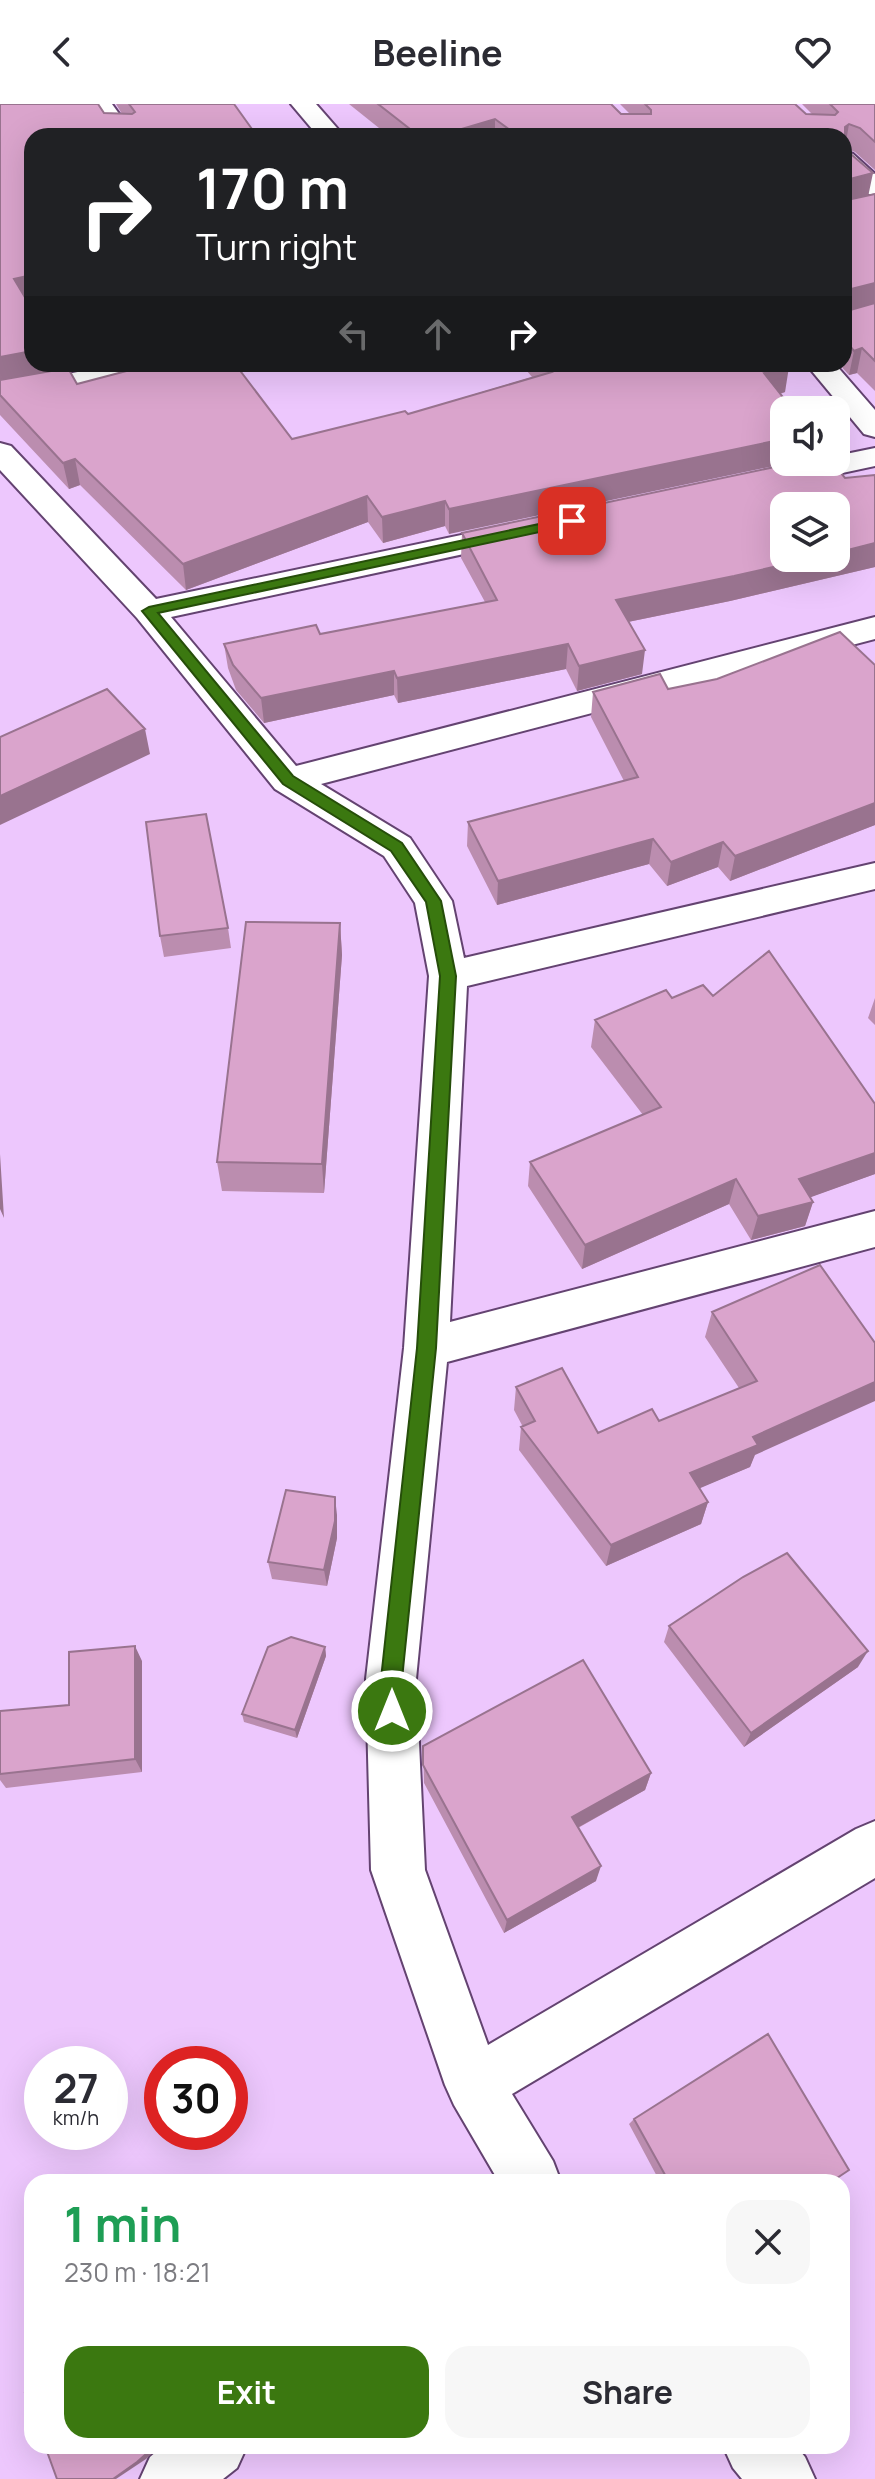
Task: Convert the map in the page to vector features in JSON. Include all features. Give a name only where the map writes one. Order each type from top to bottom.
[{"type":"street","points":[[100,104],[117,128]]},
{"type":"street","points":[[303,104],[325,128]]},
{"type":"street","points":[[852,166],[875,188]]},
{"type":"street","points":[[0,396],[122,372]]},
{"type":"street","points":[[827,372],[875,428]]},
{"type":"street","points":[[0,452],[149,611],[288,780],[397,847],[433,901],[448,976],[426,1348],[391,1679],[398,1870],[474,2085],[527,2174]]},
{"type":"street","points":[[751,483],[875,457]]},
{"type":"street","points":[[149,611],[551,526]]},
{"type":"street","points":[[288,780],[875,628]]},
{"type":"street","points":[[448,976],[875,876]]},
{"type":"street","points":[[426,1348],[875,1229]]},
{"type":"street","points":[[474,2085],[875,1848]]},
{"type":"street","points":[[172,2479],[205,2454]]},
{"type":"street","points":[[762,2454],[783,2479]]},
{"type":"building","points":[[0,104],[98,104],[104,113],[132,114],[135,112],[129,104],[234,104],[251,128],[24,128],[24,277],[14,279],[24,296],[24,352],[0,357]]},
{"type":"building","points":[[378,104],[611,104],[621,114],[651,114],[645,104],[795,104],[806,114],[835,115],[838,112],[830,104],[875,104],[875,142],[860,128],[849,124],[845,128],[507,128],[495,119],[465,128],[409,128]]},
{"type":"building","points":[[852,155],[873,173],[852,178]]},
{"type":"building","points":[[875,194],[875,283],[852,289],[852,199]]},
{"type":"building","points":[[875,303],[875,361],[862,348],[854,351],[852,310]]},
{"type":"building","points":[[45,372],[70,372],[77,384],[123,372],[241,372],[292,439],[405,411],[408,414],[552,372],[768,372],[764,373],[782,396],[770,396],[770,442],[449,509],[445,501],[382,517],[367,496],[183,564],[75,459],[63,463],[0,395],[0,380]]},
{"type":"building","points":[[770,468],[770,476],[845,478],[875,475],[875,543],[850,549],[850,492],[770,492],[770,568],[616,600],[645,650],[579,666],[568,644],[397,678],[394,671],[261,698],[233,665],[224,644],[316,625],[320,634],[497,600],[462,533]]},
{"type":"building","points":[[840,632],[875,665],[875,803],[735,856],[723,842],[671,862],[653,839],[498,881],[468,822],[638,777],[593,692],[660,674],[668,689],[717,679]]},
{"type":"building","points":[[107,689],[145,729],[0,796],[0,737]]},
{"type":"building","points":[[206,814],[228,928],[160,936],[146,822]]},
{"type":"building","points":[[246,922],[340,923],[322,1164],[217,1162]]},
{"type":"building","points":[[769,951],[875,1104],[875,1153],[799,1179],[813,1202],[758,1216],[736,1179],[585,1245],[530,1162],[661,1107],[595,1020],[666,990],[672,998],[703,985],[713,996]]},
{"type":"building","points":[[820,1265],[875,1343],[875,1382],[753,1437],[758,1445],[690,1473],[708,1502],[611,1545],[521,1427],[535,1421],[516,1387],[562,1368],[598,1433],[652,1409],[659,1421],[757,1381],[712,1312]]},
{"type":"building","points":[[286,1490],[335,1497],[335,1521],[324,1570],[268,1562]]},
{"type":"building","points":[[787,1553],[868,1651],[751,1733],[669,1626],[743,1577]]},
{"type":"building","points":[[291,1637],[325,1647],[295,1730],[242,1714],[268,1647]]},
{"type":"building","points":[[135,1646],[135,1759],[0,1774],[0,1711],[69,1705],[69,1652]]},
{"type":"building","points":[[583,1660],[651,1773],[572,1817],[601,1866],[507,1920],[423,1765],[423,1746]]},
{"type":"building","points":[[768,2034],[849,2170],[843,2174],[665,2174],[634,2119]]},
{"type":"building","points":[[48,2454],[146,2454],[113,2479],[57,2479]]},
{"type":"route","points":[[392,1711],[391,1679],[426,1348],[448,976],[433,901],[397,847],[288,780],[149,611],[572,521]]}]
